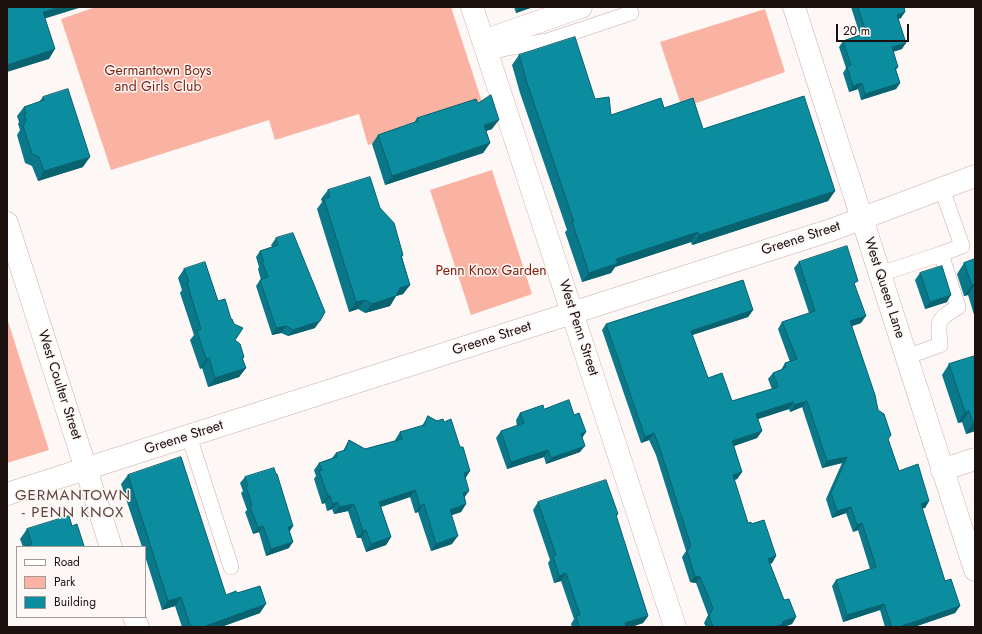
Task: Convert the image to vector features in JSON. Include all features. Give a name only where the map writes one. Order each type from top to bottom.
[{"type":"street","name":"West Penn Street","points":[[472,7],[675,627]]},
{"type":"street","points":[[485,47],[581,7]]},
{"type":"street","name":"West Queen Lane","points":[[794,7],[975,570]]},
{"type":"street","name":"Greene Street","points":[[7,494],[862,219],[975,176]]},
{"type":"street","name":"West Coulter Street","points":[[7,223],[112,546]]},
{"type":"street","points":[[942,470],[975,459]]},
{"type":"lane","points":[[485,47],[502,49],[547,41],[631,13]]},
{"type":"lane","points":[[880,274],[962,246],[942,189]]},
{"type":"lane","points":[[906,357],[940,345],[938,324],[943,316],[958,307],[941,254]]},
{"type":"lane","points":[[189,436],[231,567]]},
{"type":"green space","name":"Germantown Boys and Girls Club","points":[[96,7],[451,7],[483,105],[368,145],[359,114],[275,140],[269,120],[111,170],[61,19]]},
{"type":"green space","points":[[765,9],[785,72],[682,108],[660,42]]},
{"type":"green space","name":"Penn Knox Garden","points":[[492,170],[532,294],[471,315],[430,190]]},
{"type":"green space","points":[[7,318],[49,450],[7,463]]},
{"type":"building","points":[[7,7],[59,7],[43,12],[55,49],[7,65]]},
{"type":"building","points":[[858,7],[904,7],[905,12],[897,15],[906,43],[892,47],[898,67],[895,68],[900,83],[865,94],[862,83],[853,86],[847,67],[851,65],[843,41],[866,33]]},
{"type":"building","points":[[575,37],[595,99],[609,97],[611,115],[661,98],[664,108],[693,98],[703,129],[804,96],[835,191],[699,235],[698,232],[616,259],[618,263],[589,273],[572,222],[574,222],[519,55]]},
{"type":"building","points":[[68,89],[90,157],[44,171],[39,157],[32,154],[23,126],[26,121],[24,107],[44,100],[43,97]]},
{"type":"building","points":[[491,95],[499,120],[484,125],[490,143],[392,176],[378,135],[418,121],[417,118],[476,99],[478,103]]},
{"type":"building","points":[[370,177],[380,208],[394,223],[403,255],[401,256],[410,285],[400,288],[396,296],[372,304],[365,300],[356,302],[324,199],[330,197],[328,190]]},
{"type":"building","points":[[293,233],[325,312],[320,321],[293,330],[286,326],[276,328],[260,280],[268,277],[262,262],[264,262],[260,251],[278,245],[276,238]]},
{"type":"building","points":[[847,246],[858,281],[854,283],[866,316],[850,321],[875,395],[878,410],[884,414],[891,435],[888,439],[899,471],[918,464],[929,501],[921,504],[945,581],[951,579],[960,606],[899,627],[892,627],[884,604],[847,615],[836,580],[876,567],[862,523],[857,525],[851,507],[837,511],[831,493],[847,457],[827,461],[807,401],[794,405],[793,402],[756,414],[762,431],[732,441],[742,472],[733,475],[748,523],[751,522],[751,524],[764,520],[776,556],[768,559],[784,600],[789,599],[796,617],[782,622],[783,624],[774,627],[713,627],[709,616],[713,608],[700,577],[695,576],[687,551],[691,546],[660,449],[654,433],[645,437],[606,324],[743,280],[753,310],[691,331],[708,378],[722,373],[732,401],[778,387],[773,373],[786,367],[785,363],[797,359],[782,322],[815,311],[799,262]]},
{"type":"building","points":[[975,259],[975,284],[972,285],[964,263]]},
{"type":"building","points":[[205,262],[218,301],[225,299],[234,324],[243,328],[235,340],[240,344],[244,357],[242,358],[246,368],[215,378],[209,358],[206,359],[197,331],[201,329],[187,283],[189,282],[184,269]]},
{"type":"building","points":[[942,266],[951,295],[930,302],[920,273]]},
{"type":"building","points":[[975,356],[975,422],[973,423],[969,411],[965,412],[949,364]]},
{"type":"building","points":[[569,400],[574,415],[579,413],[586,432],[581,434],[585,446],[551,458],[548,450],[511,462],[501,431],[524,423],[520,413],[543,405],[544,409]]},
{"type":"building","points":[[428,416],[437,421],[443,419],[444,422],[451,419],[460,447],[463,447],[470,471],[464,473],[469,491],[463,493],[466,504],[450,510],[458,536],[436,544],[424,504],[420,506],[415,490],[379,502],[391,537],[371,544],[366,530],[363,531],[354,504],[339,507],[338,502],[333,504],[330,496],[328,496],[319,471],[322,470],[319,463],[337,457],[336,453],[345,450],[349,440],[365,449],[402,439],[400,432],[424,425]]},
{"type":"building","points":[[181,457],[226,595],[236,591],[237,593],[260,586],[266,604],[203,627],[195,627],[190,625],[181,597],[168,601],[128,475]]},
{"type":"building","points":[[274,468],[293,526],[288,527],[293,542],[271,549],[263,526],[258,528],[250,506],[252,505],[246,487],[248,486],[245,477]]},
{"type":"building","points":[[606,480],[618,514],[616,515],[648,616],[625,623],[626,627],[579,627],[576,616],[580,615],[566,573],[559,576],[553,556],[556,555],[538,502]]},
{"type":"building","points":[[69,516],[72,526],[77,524],[84,546],[27,546],[32,544],[27,529]]},
{"type":"district","name":"GERMANTOWN - PENN KNOX","points":[[73,504]]}]
